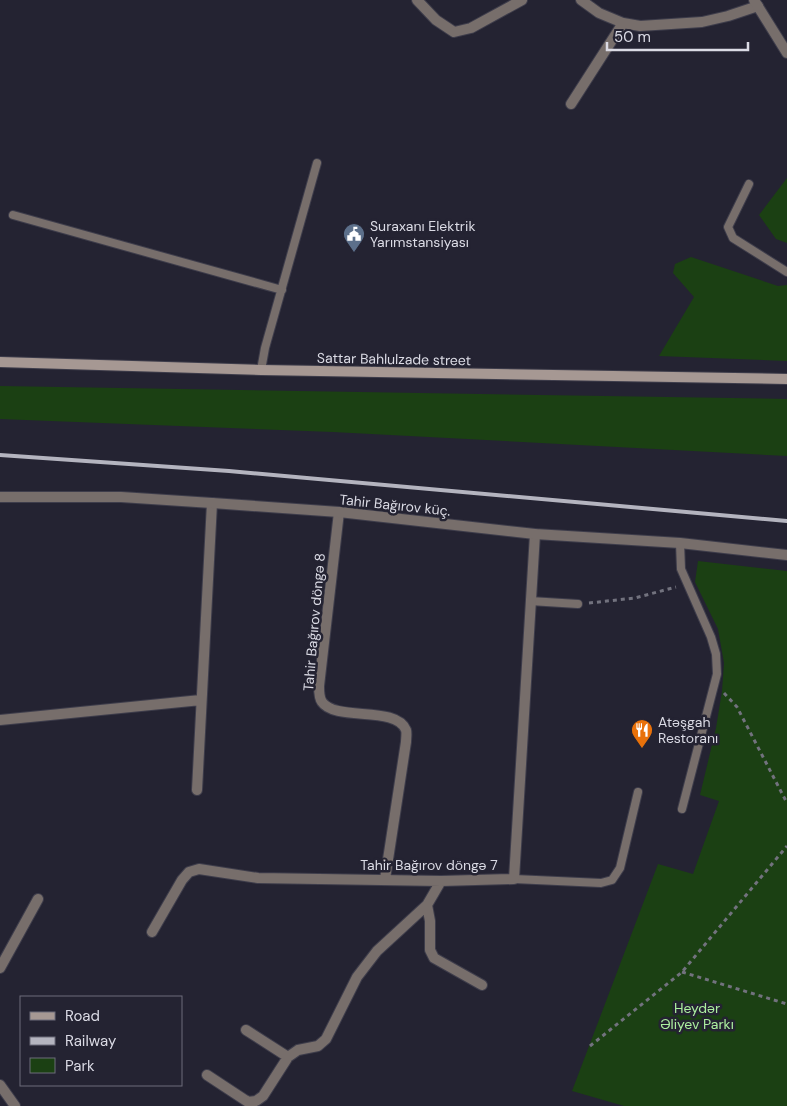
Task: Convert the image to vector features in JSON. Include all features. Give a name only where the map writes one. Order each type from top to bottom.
[{"type":"main road","name":"Sattar Bahlulzade street","points":[[0,362],[261,370],[787,379]]},
{"type":"street","points":[[417,0],[436,20],[454,32],[471,28],[522,0]]},
{"type":"street","points":[[581,0],[600,13],[623,23],[640,26],[702,22],[728,16],[756,3],[787,53]]},
{"type":"street","points":[[571,104],[623,23]]},
{"type":"street","name":"Tahir Bağırov küç.","points":[[0,496],[121,497],[339,512],[535,534],[680,543],[787,555]]},
{"type":"street","points":[[197,790],[200,700],[212,503]]},
{"type":"street","name":"Tahir Bağırov döngə 8","points":[[339,512],[319,686],[320,698],[331,709],[388,718],[400,722],[406,730],[406,742],[385,879]]},
{"type":"street","name":"Tahir Bağırov döngə 7","points":[[152,932],[182,880],[189,872],[199,869],[258,878],[441,881],[514,879],[535,534]]},
{"type":"street","points":[[0,720],[200,700]]},
{"type":"street","points":[[207,1075],[248,1102],[256,1102],[263,1096],[288,1057],[298,1050],[318,1046],[326,1039],[357,977],[377,951],[427,905],[441,881]]},
{"type":"street","points":[[0,968],[38,899]]},
{"type":"street","points":[[427,905],[430,922],[430,950],[434,958],[482,985]]},
{"type":"street","points":[[246,1030],[288,1057]]},
{"type":"street","points":[[0,1085],[15,1106]]},
{"type":"lane","points":[[261,370],[265,348],[317,163]]},
{"type":"lane","points":[[749,184],[728,227],[733,238],[787,272]]},
{"type":"lane","points":[[13,216],[282,290]]},
{"type":"lane","points":[[680,543],[681,569],[711,637],[716,654],[717,674],[682,809]]},
{"type":"lane","points":[[530,601],[578,604]]},
{"type":"lane","points":[[514,879],[601,882],[612,880],[620,868],[638,792]]},
{"type":"path","points":[[578,604],[635,598],[654,594],[686,583]]},
{"type":"path","points":[[722,691],[737,707],[787,803]]},
{"type":"path","points":[[590,1046],[682,972],[787,846]]},
{"type":"path","points":[[682,972],[787,1004]]},
{"type":"green space","points":[[787,178],[787,243],[776,239],[759,215]]},
{"type":"green space","points":[[691,257],[778,286],[787,285],[787,361],[659,356],[694,297],[673,273],[675,264]]},
{"type":"green space","points":[[0,386],[787,399],[787,456],[333,432],[0,419]]},
{"type":"green space","name":"Heydər Əliyev Parkı","points":[[698,561],[787,571],[787,1106],[624,1106],[572,1091],[658,864],[693,874],[719,801],[700,795],[716,728],[724,663],[718,629],[695,582]]},
{"type":"railway","points":[[0,455],[229,471],[787,521]]},
{"type":"place","name":"Suraxanı Elektrik Yarımstansiyası","points":[[354,253]]},
{"type":"place","name":"Atəşgah Restoranı","points":[[642,749]]}]
